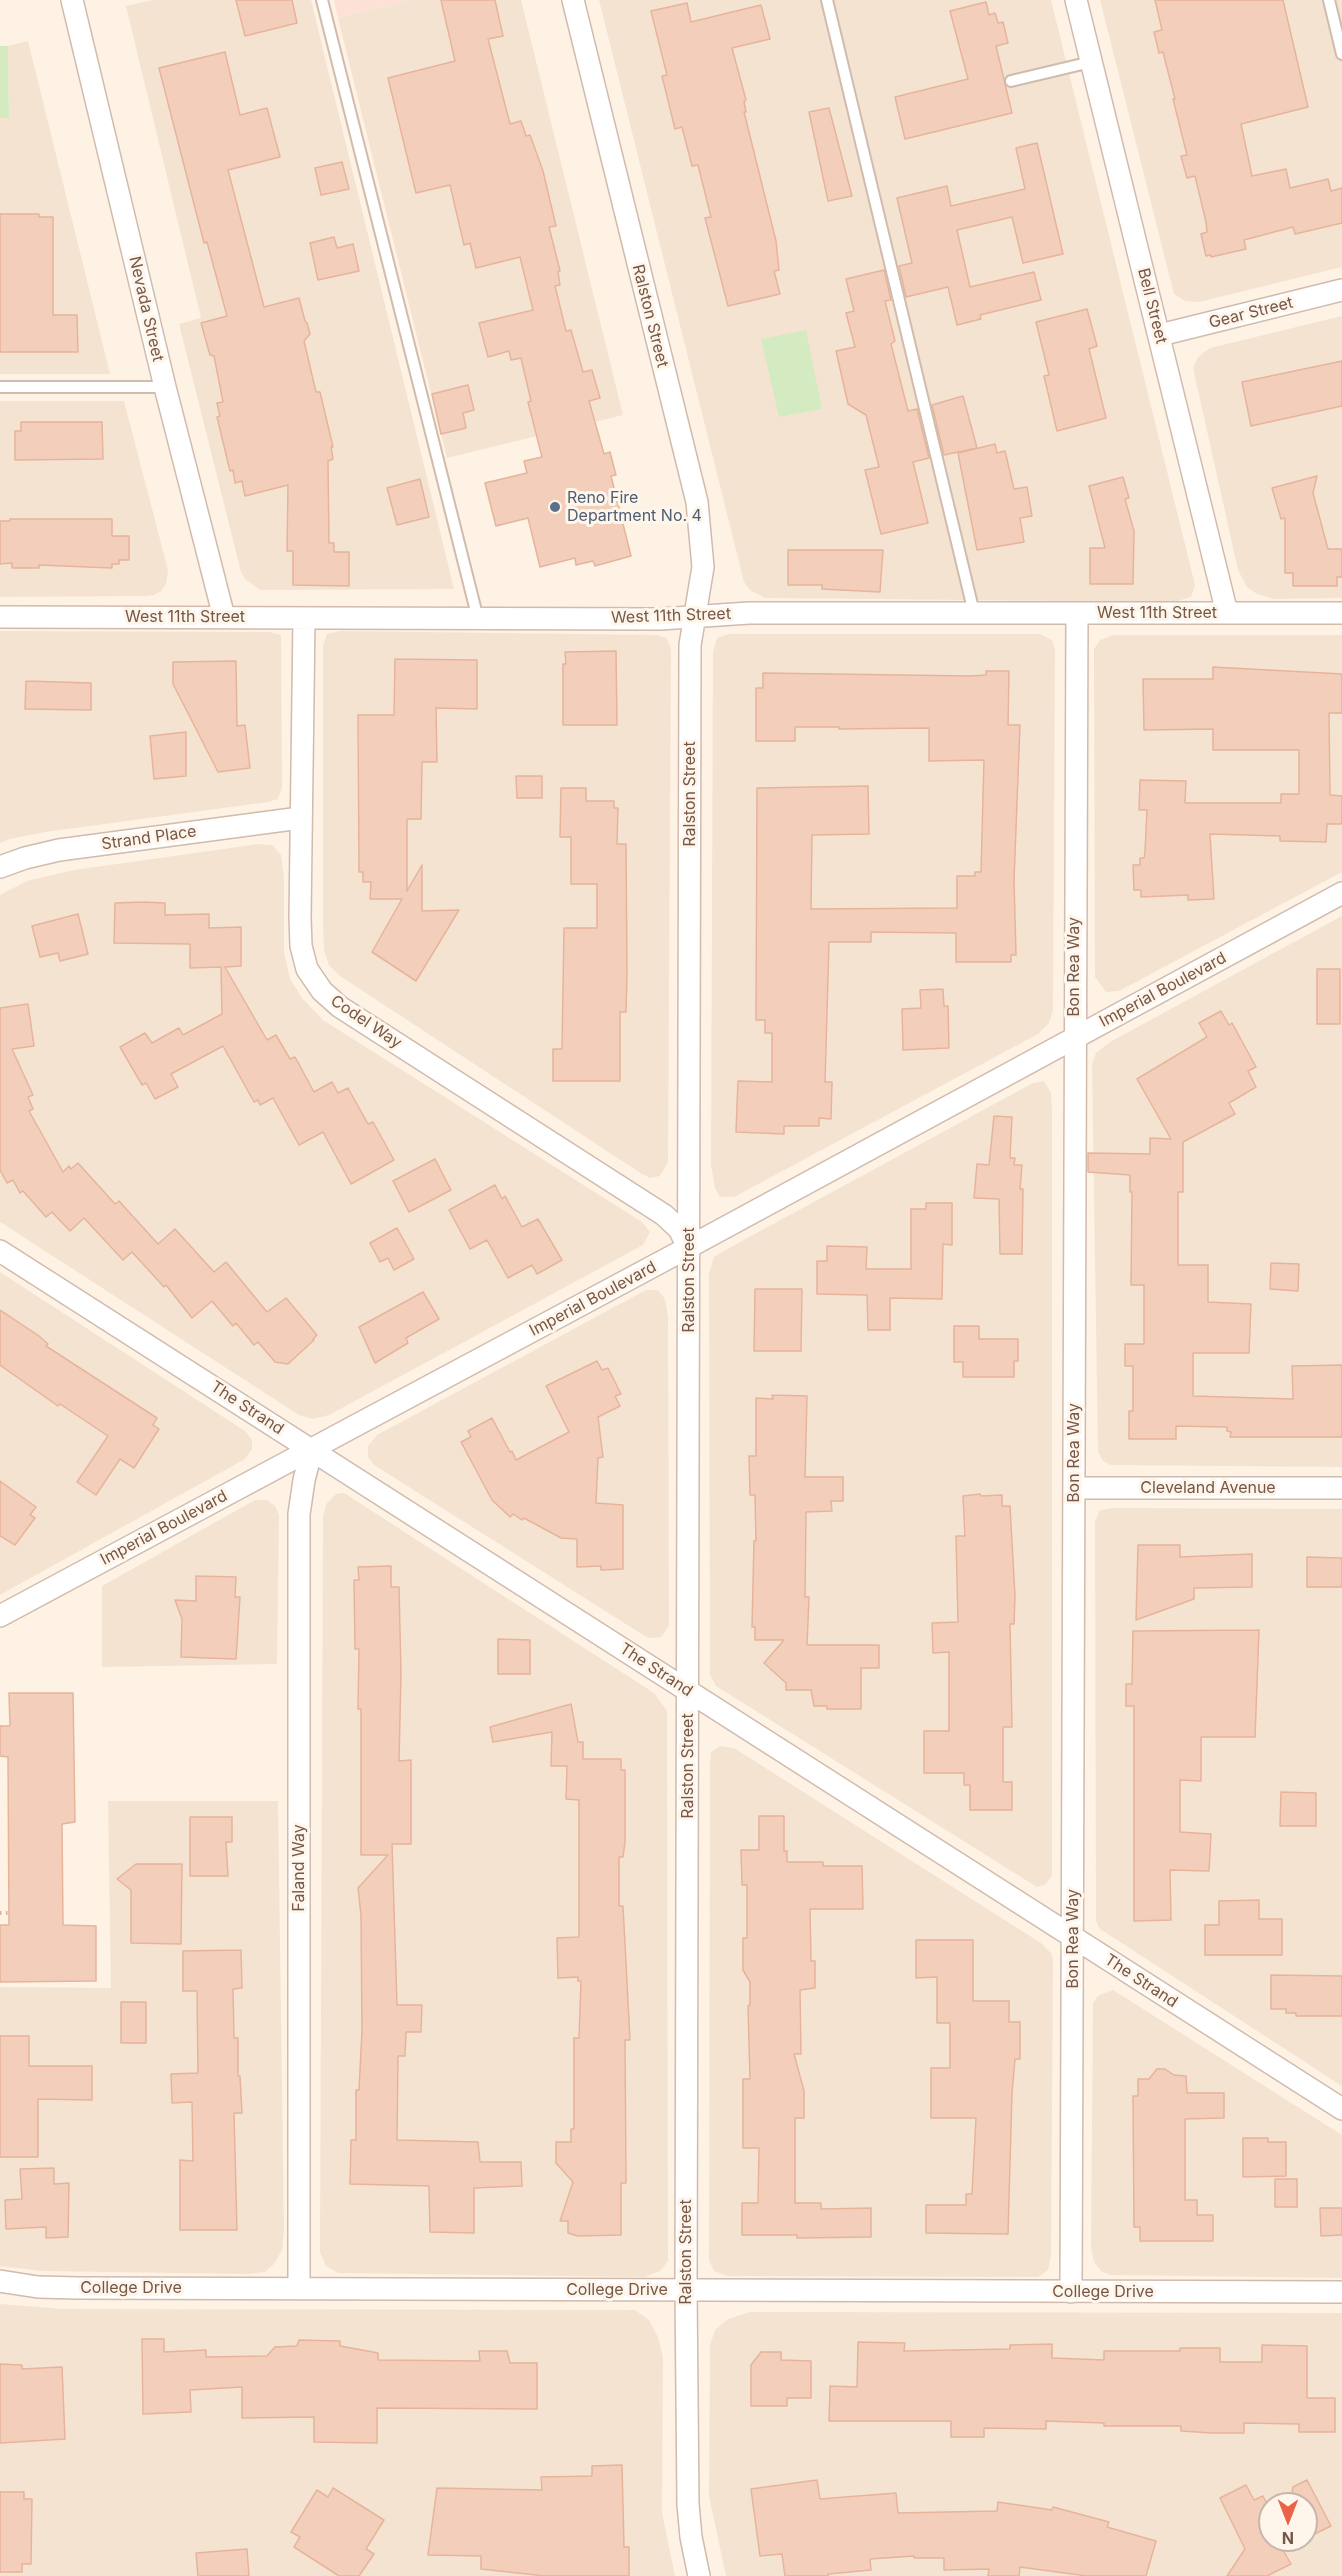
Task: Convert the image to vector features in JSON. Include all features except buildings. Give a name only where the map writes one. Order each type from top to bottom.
[{"type":"street","name":"Nevada Street","points":[[72,0],[165,387],[224,617]]},
{"type":"street","name":"Ralston Street","points":[[573,0],[697,502],[703,567],[690,645],[686,2290],[688,2504],[691,2537],[699,2576]]},
{"type":"street","name":"Bell Street","points":[[1076,0],[1227,613]]},
{"type":"street","name":"Gear Street","points":[[1160,335],[1342,290]]},
{"type":"street","name":"West 11th Street","points":[[0,617],[660,619],[749,613],[1342,613]]},
{"type":"street","name":"Bon Rea Way","points":[[1071,2292],[1077,614]]},
{"type":"street","name":"Codel Way","points":[[304,619],[300,818],[302,946],[307,969],[322,992],[340,1007],[664,1215],[679,1229],[689,1247]]},
{"type":"street","name":"Strand Place","points":[[0,867],[59,850],[300,818]]},
{"type":"street","name":"Imperial Boulevard","points":[[0,1616],[689,1247],[1342,893]]},
{"type":"street","name":"The Strand","points":[[0,1251],[1342,2109]]},
{"type":"street","name":"Faland Way","points":[[298,2289],[299,1514],[312,1449]]},
{"type":"street","name":"Cleveland Avenue","points":[[1074,1488],[1342,1488]]},
{"type":"street","name":"College Drive","points":[[0,2281],[39,2287],[78,2288],[1342,2292]]},
{"type":"lane","points":[[322,0],[478,619]]},
{"type":"lane","points":[[827,0],[974,613]]},
{"type":"lane","points":[[1329,0],[1342,54]]},
{"type":"lane","points":[[1011,81],[1091,62]]},
{"type":"lane","points":[[0,387],[165,387]]},
{"type":"path","points":[[0,1913],[9,1913]]},
{"type":"shaded area","points":[[152,0],[311,0],[454,589],[261,590],[246,580],[241,572],[179,324],[201,318],[126,6]]},
{"type":"shaded area","points":[[334,0],[411,0],[338,18]]},
{"type":"shaded area","points":[[411,0],[521,0],[623,415],[447,458],[338,18]]},
{"type":"shaded area","points":[[599,0],[1051,0],[1195,585],[1191,597],[1174,602],[765,598],[750,590],[744,582]]},
{"type":"shaded area","points":[[1100,0],[1342,0],[1342,267],[1199,302],[1185,301],[1174,294]]},
{"type":"shaded area","points":[[28,41],[110,374],[0,374],[0,118],[9,117],[8,46]]},
{"type":"shaded area","points":[[1342,316],[1342,598],[1274,599],[1257,594],[1247,587],[1238,570],[1193,368],[1198,357],[1210,348]]},
{"type":"shaded area","points":[[0,401],[124,401],[168,570],[166,584],[161,591],[145,596],[0,597]]},
{"type":"shaded area","points":[[0,631],[270,632],[281,635],[282,787],[278,799],[45,832],[0,843]]},
{"type":"shaded area","points":[[340,631],[657,635],[667,638],[671,650],[668,1162],[660,1176],[650,1178],[642,1174],[340,976],[329,965],[324,950],[323,924],[323,645],[327,634]]},
{"type":"shaded area","points":[[729,634],[1040,634],[1052,640],[1055,650],[1053,1010],[1049,1023],[1038,1034],[734,1197],[720,1197],[715,1188],[711,1165],[713,652],[717,638]]},
{"type":"shaded area","points":[[1113,635],[1342,635],[1342,872],[1119,991],[1106,992],[1095,977],[1094,649],[1100,640]]},
{"type":"shaded area","points":[[259,844],[272,845],[281,855],[284,877],[284,952],[290,979],[302,998],[323,1020],[642,1222],[650,1232],[643,1245],[329,1415],[313,1419],[299,1415],[0,1222],[0,895],[27,881],[74,870]]},
{"type":"shaded area","points":[[1342,916],[1342,1467],[1111,1465],[1103,1461],[1098,1452],[1092,1065],[1096,1053],[1110,1042]]},
{"type":"shaded area","points":[[1044,1081],[1051,1093],[1052,1108],[1052,1876],[1045,1885],[1037,1887],[716,1686],[710,1675],[709,1273],[714,1257],[729,1248],[1033,1083]]},
{"type":"shaded area","points":[[0,1272],[245,1431],[252,1440],[252,1449],[245,1459],[0,1595]]},
{"type":"shaded area","points":[[646,1290],[658,1290],[665,1299],[668,1317],[669,1626],[661,1637],[648,1638],[374,1465],[368,1457],[368,1446],[377,1435]]},
{"type":"shaded area","points":[[344,1493],[654,1693],[667,1711],[668,2261],[660,2271],[644,2277],[338,2273],[326,2266],[320,2252],[323,1517],[326,1504],[336,1494]]},
{"type":"shaded area","points":[[255,1500],[267,1500],[275,1506],[279,1515],[277,1664],[102,1667],[102,1586]]},
{"type":"shaded area","points":[[1111,1508],[1342,1509],[1342,2086],[1100,1929],[1096,1921],[1095,1522],[1099,1511]]},
{"type":"shaded area","points":[[720,1746],[734,1748],[1041,1943],[1051,1953],[1053,1960],[1051,2256],[1048,2270],[1038,2277],[727,2276],[714,2271],[709,2260],[710,1764],[711,1752]]},
{"type":"shaded area","points":[[108,1801],[278,1801],[284,2231],[282,2250],[274,2264],[265,2272],[248,2274],[42,2271],[0,2266],[0,1987],[111,1988]]},
{"type":"shaded area","points":[[1113,1990],[1342,2135],[1342,2278],[1111,2275],[1102,2272],[1094,2262],[1091,2248],[1093,2003],[1099,1995]]},
{"type":"shaded area","points":[[0,2304],[63,2309],[635,2310],[649,2320],[658,2337],[663,2358],[662,2513],[675,2576],[0,2576]]},
{"type":"shaded area","points":[[750,2312],[1342,2313],[1342,2576],[726,2576],[709,2496],[710,2345],[715,2330],[728,2319]]},
{"type":"green space","points":[[0,46],[8,46],[9,118],[0,118]]},
{"type":"green space","points":[[806,330],[822,409],[779,417],[761,339]]},
{"type":"place","name":"Reno Fire Department No. 4","points":[[555,507]]}]
